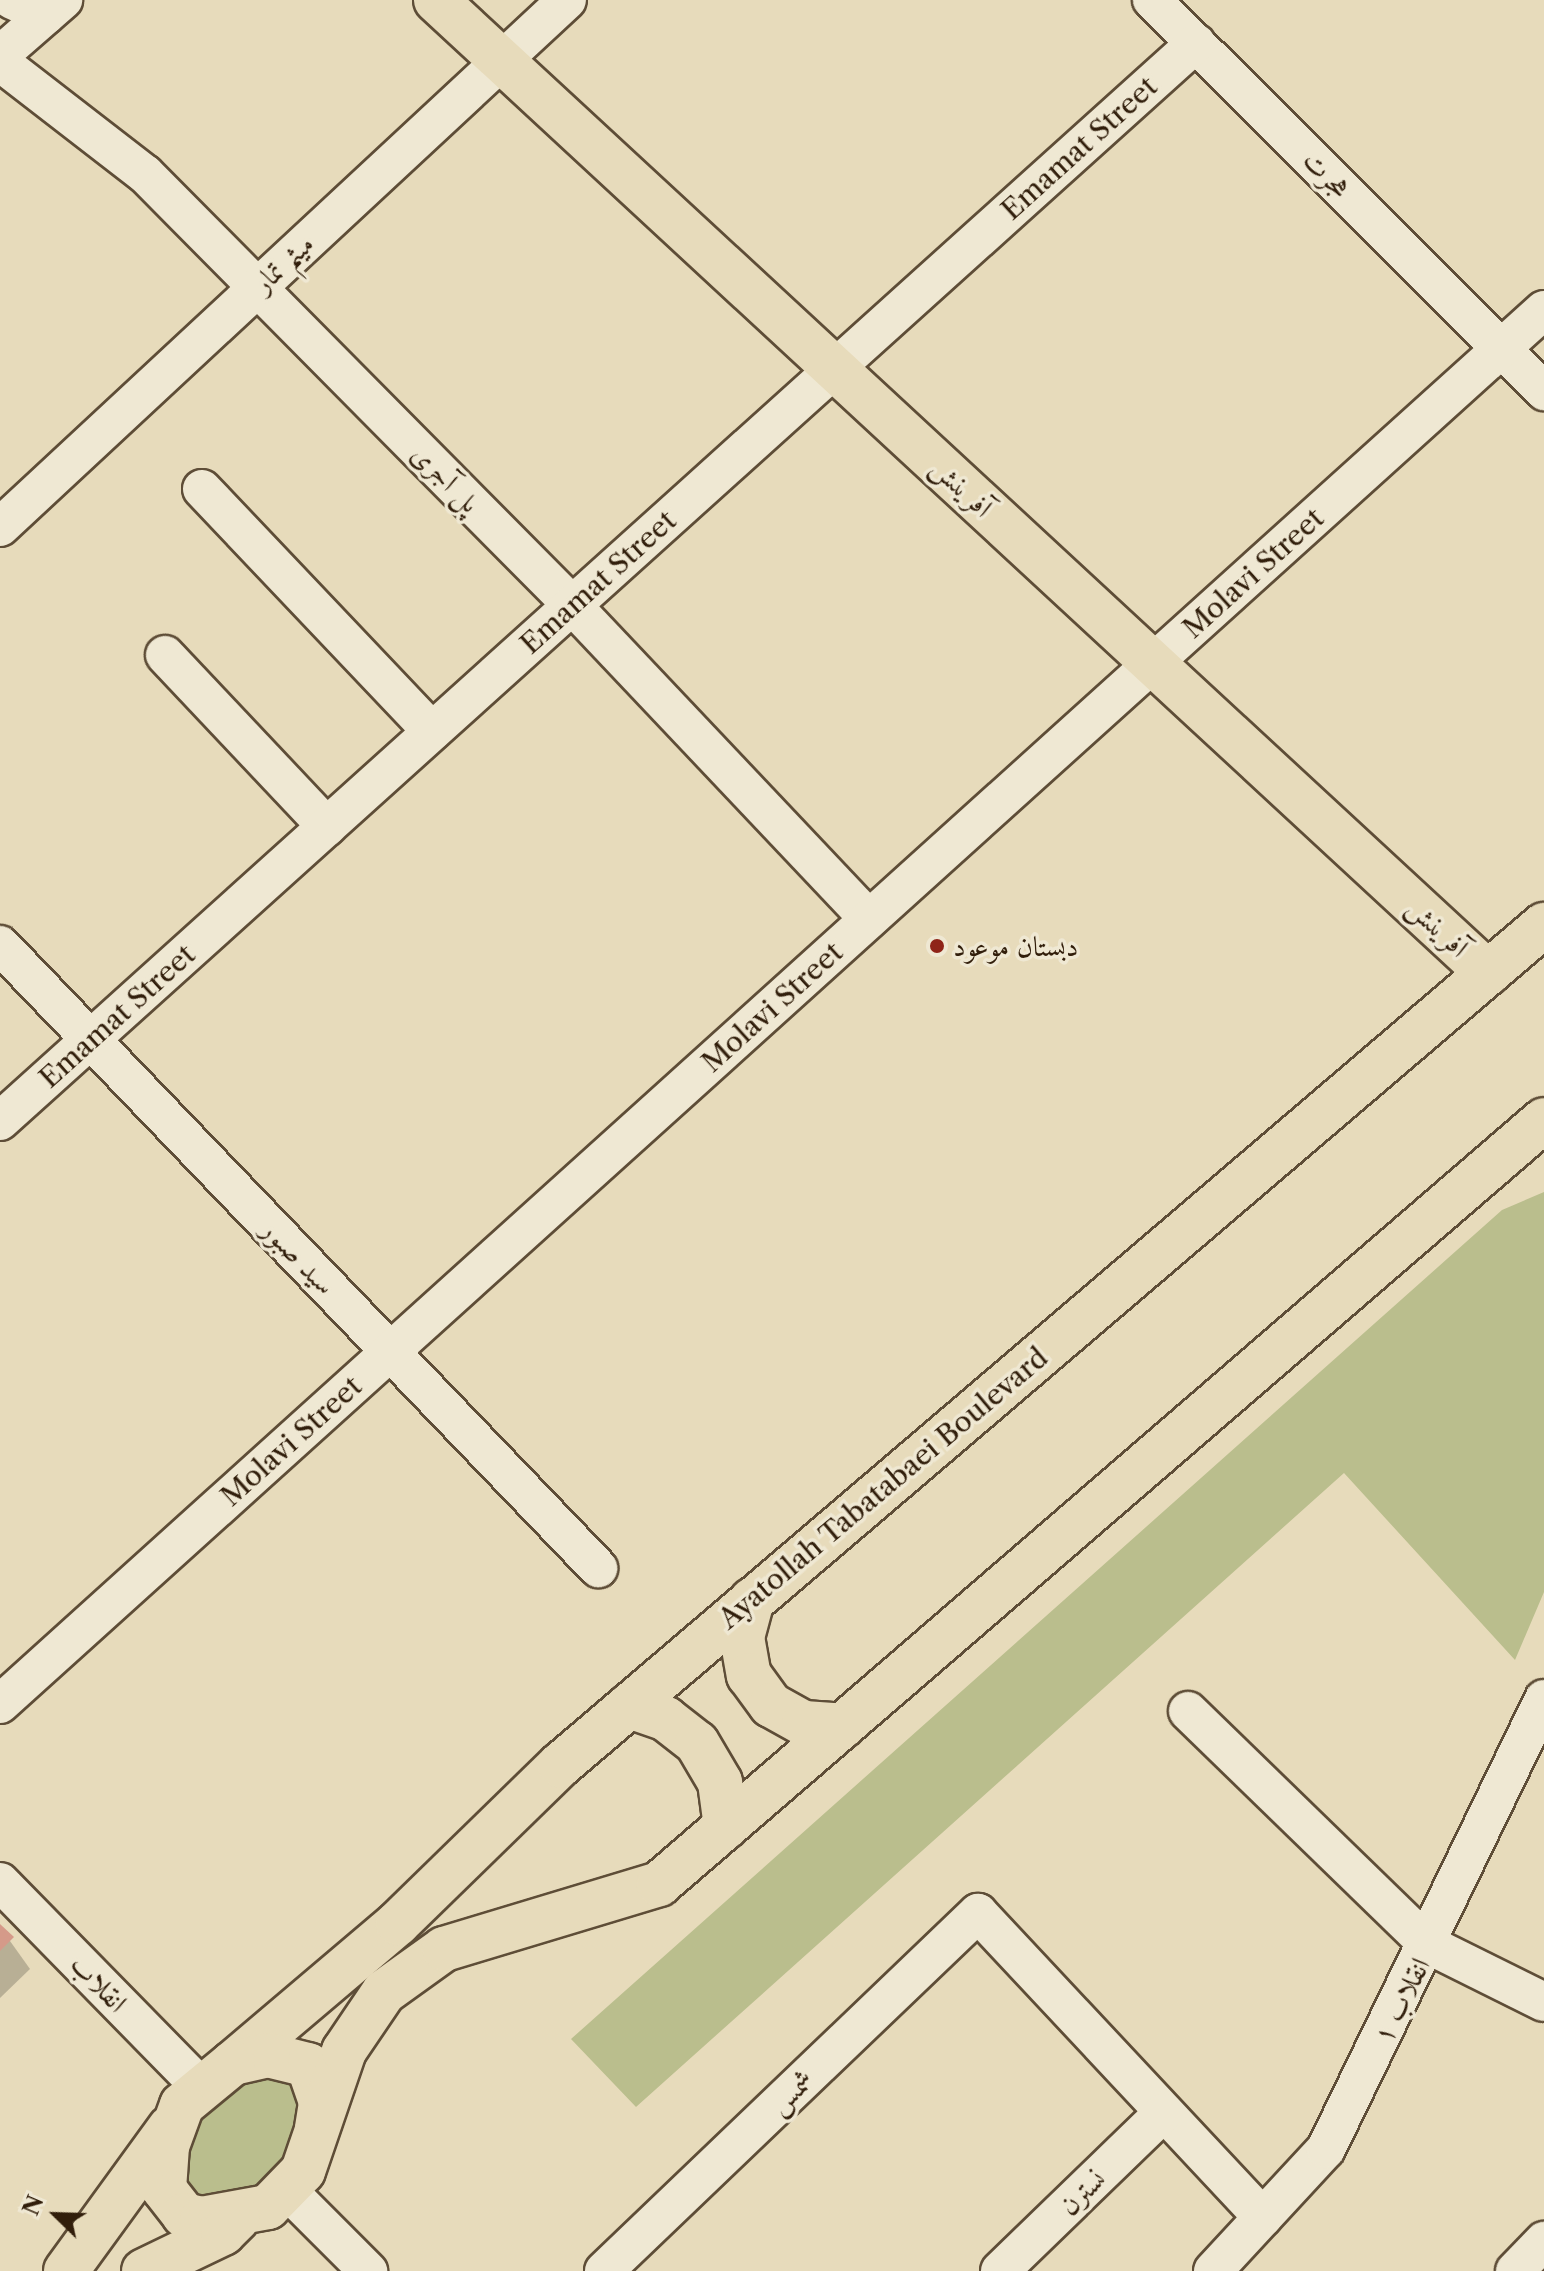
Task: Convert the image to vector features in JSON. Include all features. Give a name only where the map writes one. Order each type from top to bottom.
[{"type":"main road","name":"آفرینش","points":[[436,0],[1488,973]]},
{"type":"main road","name":"Ayatollah Tabatabaei Boulevard","points":[[216,2074],[398,1923],[629,1706],[1544,925]]},
{"type":"main road","points":[[144,2271],[223,2233],[238,2218],[287,2190],[317,2128],[344,2051],[384,1992],[444,1949],[659,1884],[1544,1120]]},
{"type":"main road","points":[[1500,1158],[1544,1135]]},
{"type":"main road","points":[[752,1600],[742,1637],[757,1685],[771,1705],[804,1723],[843,1726]]},
{"type":"main road","points":[[629,1706],[666,1719],[697,1743],[720,1782],[726,1827]]},
{"type":"main road","points":[[66,2271],[173,2123],[216,2074],[268,2055],[308,2065],[321,2102],[317,2128]]},
{"type":"main road","points":[[173,2123],[164,2166],[172,2205],[202,2219],[238,2218]]},
{"type":"street","points":[[12,0],[55,8]]},
{"type":"street","name":"میثم تمار","points":[[0,527],[567,0]]},
{"type":"street","name":"هجرت","points":[[1152,0],[1544,391]]},
{"type":"street","points":[[0,55],[55,8]]},
{"type":"street","name":"Emamat Street","points":[[0,1121],[1196,43]]},
{"type":"street","name":"پل آجری","points":[[0,62],[145,174],[572,605],[869,919]]},
{"type":"street","name":"Molavi Street","points":[[0,1704],[1544,310]]},
{"type":"street","points":[[202,489],[432,731]]},
{"type":"street","points":[[165,655],[327,827]]},
{"type":"street","name":"سید صبور","points":[[0,945],[598,1568]]},
{"type":"street","name":"انقلاب ۱","points":[[1213,2271],[1326,2149],[1429,1945],[1544,1699]]},
{"type":"street","points":[[1188,1711],[1429,1945],[1544,2002]]},
{"type":"street","name":"انقلاب","points":[[0,1882],[216,2074]]},
{"type":"street","name":"شمس","points":[[604,2271],[978,1913],[1164,2112]]},
{"type":"street","points":[[1164,2112],[1263,2218]]},
{"type":"street","name":"نسترن","points":[[1000,2271],[1164,2112]]},
{"type":"street","points":[[287,2190],[368,2271]]},
{"type":"street","points":[[1515,2271],[1544,2241]]},
{"type":"green space","points":[[1544,1192],[1544,1592],[1515,1660],[1344,1473],[636,2107],[571,2039],[1502,1210]]},
{"type":"green space","points":[[252,2072],[303,2086],[297,2147],[260,2195],[191,2201],[178,2167],[187,2128]]},
{"type":"building","points":[[0,1924],[14,1937],[0,1951]]},
{"type":"place","name":"دبستان موعود","points":[[937,946]]}]
